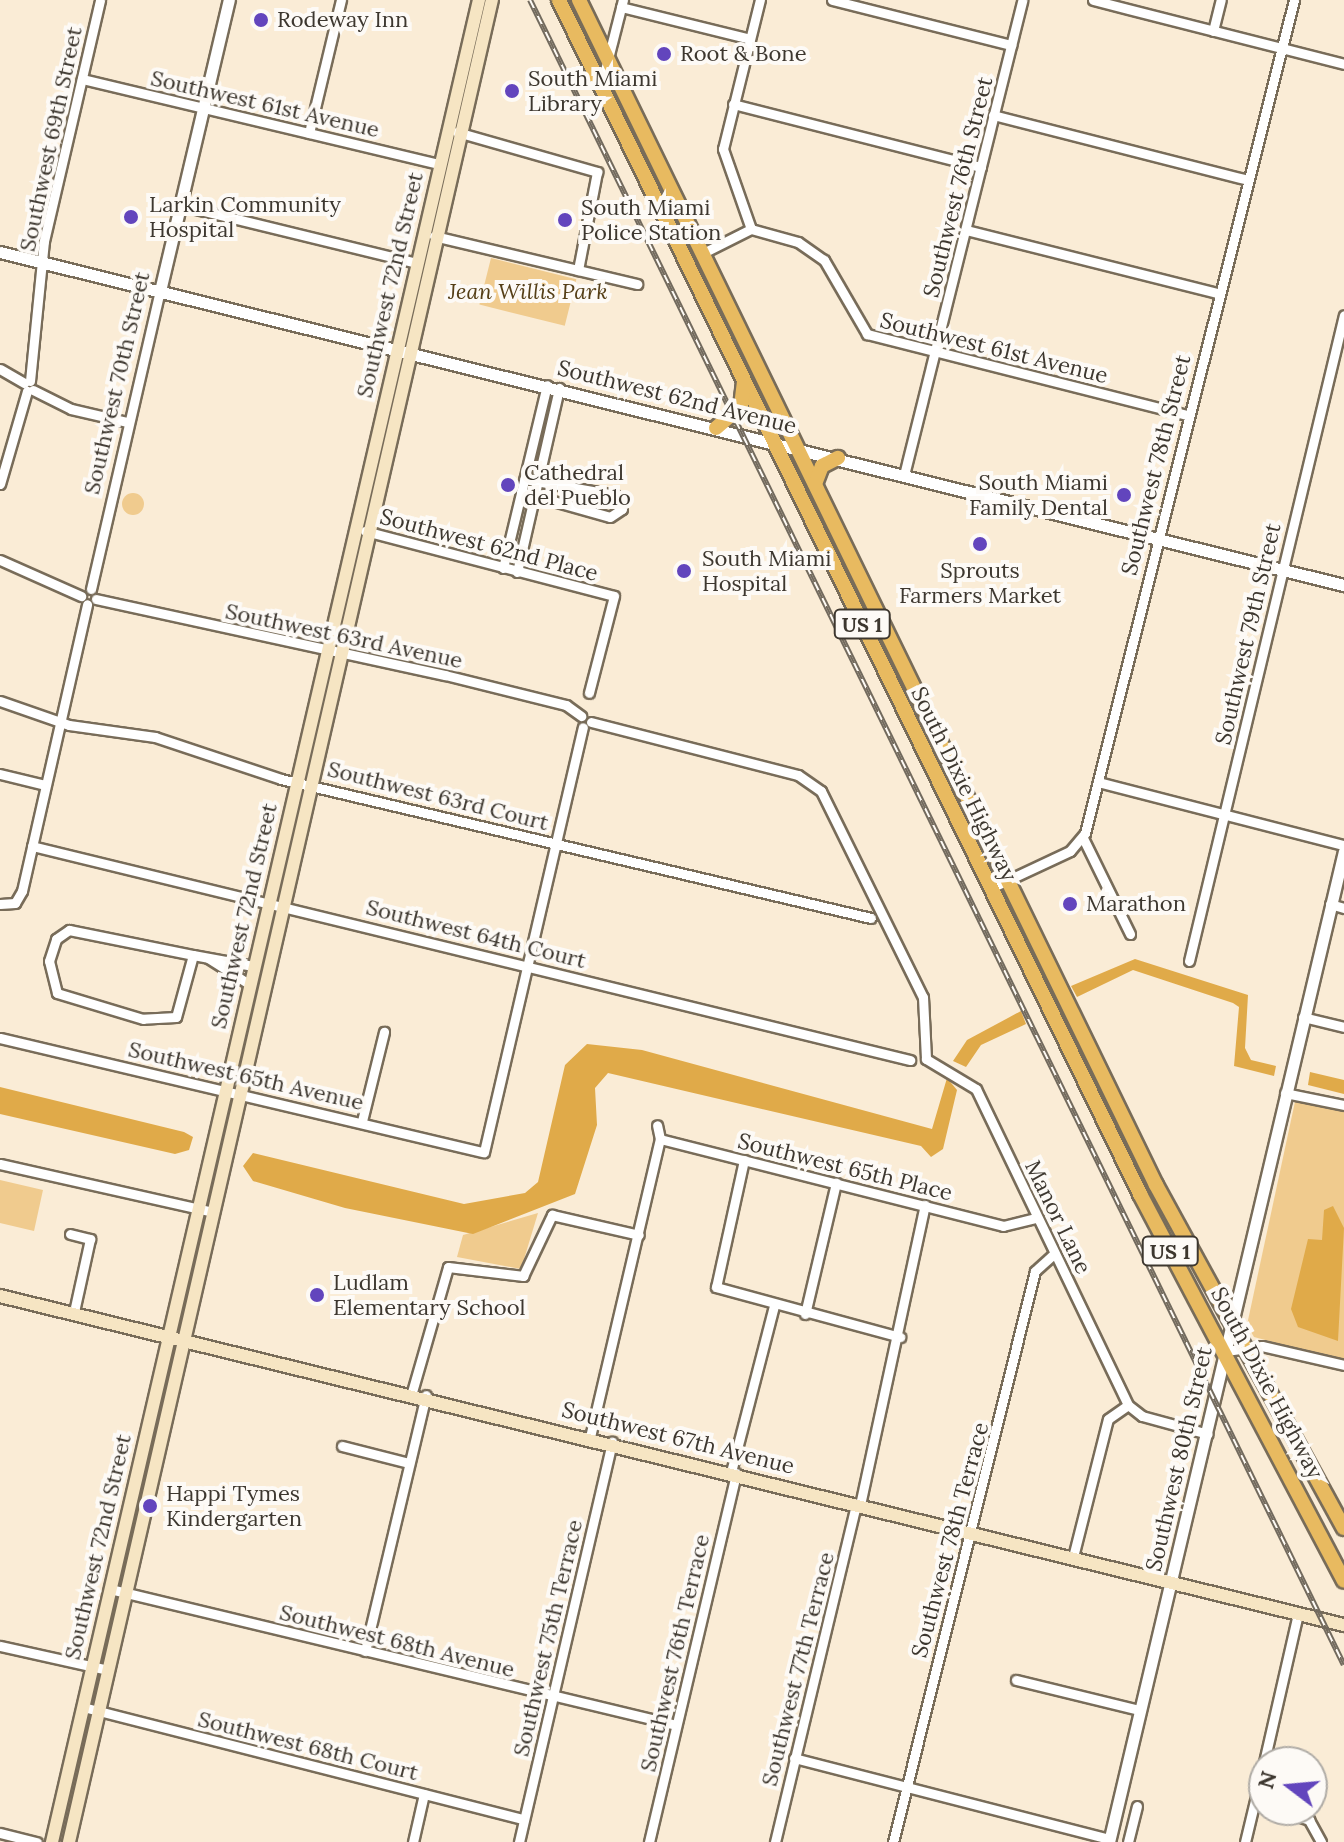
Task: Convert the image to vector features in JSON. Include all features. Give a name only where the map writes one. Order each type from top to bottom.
[{"type":"highway","name":"South Dixie Highway","points":[[559,0],[1082,1072],[1344,1581]]},
{"type":"highway","name":"South Dixie Highway","points":[[579,0],[1123,1118],[1230,1322],[1344,1528]]},
{"type":"highway","points":[[674,237],[703,253],[695,280]]},
{"type":"highway","points":[[716,428],[741,406],[744,382]]},
{"type":"highway","points":[[815,484],[822,466],[838,458]]},
{"type":"highway","points":[[1082,1072],[1109,1113],[1123,1118]]},
{"type":"main road","name":"Southwest 72nd Street","points":[[52,1842],[396,348],[417,263],[429,235],[488,1]]},
{"type":"main road","name":"Southwest 72nd Street","points":[[69,1842],[342,653],[373,536],[414,352],[439,164],[454,132]]},
{"type":"main road","name":"Southwest 67th Avenue","points":[[0,1296],[419,1393],[1344,1625]]},
{"type":"street","name":"Southwest 69th Street","points":[[0,484],[28,386],[41,262],[100,0]]},
{"type":"street","name":"Southwest 70th Street","points":[[88,600],[127,422],[229,0]]},
{"type":"street","points":[[309,133],[341,0]]},
{"type":"street","points":[[703,253],[751,229],[723,164],[733,104],[760,0]]},
{"type":"street","points":[[832,0],[1011,45]]},
{"type":"street","name":"Southwest 76th Street","points":[[904,475],[1022,0]]},
{"type":"street","points":[[1093,0],[1344,64]]},
{"type":"street","points":[[1213,31],[1221,0]]},
{"type":"street","name":"Southwest 78th Street","points":[[1083,838],[1244,179],[1294,0]]},
{"type":"street","points":[[601,86],[622,4],[750,39]]},
{"type":"street","name":"Southwest 61st Avenue","points":[[82,79],[439,164]]},
{"type":"street","points":[[733,104],[981,167]]},
{"type":"street","points":[[993,115],[1244,179]]},
{"type":"street","points":[[454,132],[563,158],[600,179],[578,270]]},
{"type":"street","points":[[179,205],[417,263]]},
{"type":"street","name":"Southwest 61st Avenue","points":[[751,229],[818,253],[863,332],[1186,415]]},
{"type":"street","points":[[966,230],[1216,293]]},
{"type":"street","points":[[429,235],[637,284]]},
{"type":"street","name":"Southwest 62nd Avenue","points":[[0,252],[553,386],[1344,585]]},
{"type":"street","name":"Southwest 79th Street","points":[[1189,961],[1344,315]]},
{"type":"street","points":[[0,369],[71,409],[127,422]]},
{"type":"street","points":[[503,568],[524,479],[553,386]]},
{"type":"street","points":[[517,572],[537,482],[553,386]]},
{"type":"street","points":[[521,492],[601,511],[612,517],[621,511],[620,499],[524,479]]},
{"type":"street","points":[[601,511],[607,495]]},
{"type":"street","name":"Southwest 62nd Place","points":[[355,526],[373,536],[614,596],[589,693]]},
{"type":"street","name":"Southwest 63rd Avenue","points":[[0,560],[88,600],[342,653],[566,705],[587,725]]},
{"type":"street","points":[[0,904],[15,903],[32,846],[88,600]]},
{"type":"street","name":"Southwest 63rd Court","points":[[0,701],[60,723],[146,734],[295,783],[312,784],[871,918]]},
{"type":"street","points":[[525,965],[553,843],[587,725]]},
{"type":"street","name":"Manor Lane","points":[[587,725],[813,783],[923,997],[925,1056],[965,1076],[1128,1405]]},
{"type":"street","points":[[0,774],[45,785]]},
{"type":"street","points":[[1098,782],[1344,848]]},
{"type":"street","points":[[991,888],[1083,838],[1130,934]]},
{"type":"street","name":"Southwest 64th Court","points":[[32,846],[268,901],[910,1060]]},
{"type":"street","name":"Southwest 80th Street","points":[[1109,1840],[1208,1434],[1230,1322],[1344,848]]},
{"type":"street","points":[[1330,904],[1344,908]]},
{"type":"street","points":[[193,955],[179,1013],[166,1022],[69,1000],[48,977],[56,939],[74,929],[253,966]]},
{"type":"street","points":[[208,958],[249,984]]},
{"type":"street","name":"Southwest 65th Avenue","points":[[0,1038],[241,1092],[484,1152],[525,965]]},
{"type":"street","points":[[1303,1017],[1344,1027]]},
{"type":"street","points":[[362,1121],[384,1032]]},
{"type":"street","points":[[1285,1093],[1344,1105]]},
{"type":"street","points":[[590,1437],[660,1139],[657,1125]]},
{"type":"street","name":"Southwest 65th Place","points":[[660,1139],[1008,1226],[1035,1218]]},
{"type":"street","points":[[744,1160],[716,1287],[774,1306],[900,1337]]},
{"type":"street","points":[[0,1164],[213,1212]]},
{"type":"street","points":[[805,1314],[836,1183]]},
{"type":"street","name":"Southwest 77th Terrace","points":[[775,1842],[900,1337],[925,1205]]},
{"type":"street","points":[[365,1651],[409,1463],[419,1393],[419,1366],[440,1280],[451,1266],[523,1276],[550,1216],[639,1235]]},
{"type":"street","points":[[70,1234],[90,1239],[74,1312]]},
{"type":"street","name":"Southwest 78th Terrace","points":[[893,1842],[1035,1271],[1053,1255]]},
{"type":"street","name":"Southwest 76th Terrace","points":[[649,1842],[774,1306]]},
{"type":"street","points":[[1226,1351],[1247,1349],[1344,1365]]},
{"type":"street","points":[[1073,1557],[1107,1420],[1128,1405],[1145,1417],[1208,1434]]},
{"type":"street","name":"Southwest 75th Terrace","points":[[519,1842],[612,1442]]},
{"type":"street","points":[[342,1446],[409,1463]]},
{"type":"street","name":"Southwest 68th Avenue","points":[[110,1589],[676,1725]]},
{"type":"street","points":[[1268,1746],[1298,1614]]},
{"type":"street","points":[[0,1646],[108,1670]]},
{"type":"street","points":[[1016,1680],[1139,1710]]},
{"type":"street","name":"Southwest 68th Court","points":[[83,1707],[524,1819]]},
{"type":"street","points":[[794,1758],[1109,1840]]},
{"type":"street","points":[[413,1842],[424,1794]]},
{"type":"street","points":[[1128,1842],[1137,1806]]},
{"type":"street","points":[[1113,1823],[1132,1827]]},
{"type":"street","points":[[0,1833],[37,1842]]},
{"type":"green space","name":"Jean Willis Park","points":[[491,258],[576,279],[565,326],[479,305]]},
{"type":"green space","points":[[129,493],[137,493],[144,504],[137,515],[129,515],[122,508],[122,500]]},
{"type":"green space","points":[[1296,1097],[1344,1110],[1344,1361],[1254,1337],[1247,1325]]},
{"type":"green space","points":[[0,1180],[43,1190],[34,1231],[0,1223]]},
{"type":"green space","points":[[538,1213],[521,1269],[457,1257],[463,1235]]},
{"type":"shaded area","points":[[1135,959],[1248,995],[1245,1048],[1251,1060],[1276,1066],[1274,1076],[1234,1066],[1239,1007],[1233,1003],[1133,970],[1077,997],[1071,986]]},
{"type":"shaded area","points":[[1021,1011],[1026,1024],[981,1045],[966,1067],[953,1061],[967,1040]]},
{"type":"shaded area","points":[[587,1044],[642,1050],[932,1129],[947,1078],[957,1090],[943,1149],[931,1157],[921,1146],[608,1073],[595,1088],[597,1125],[575,1194],[473,1234],[345,1208],[253,1181],[243,1166],[253,1153],[464,1204],[525,1193],[538,1182],[565,1065]]},
{"type":"shaded area","points":[[1310,1072],[1344,1080],[1344,1094],[1308,1085]]},
{"type":"shaded area","points":[[0,1087],[184,1132],[193,1137],[189,1150],[175,1154],[0,1114]]},
{"type":"shaded area","points":[[1333,1206],[1344,1228],[1338,1341],[1298,1327],[1291,1309],[1308,1239],[1322,1240],[1324,1210]]},
{"type":"railway","points":[[530,0],[1344,1665]]},
{"type":"place","name":"Rodeway Inn","points":[[261,20]]},
{"type":"place","name":"Root & Bone","points":[[664,54]]},
{"type":"place","name":"South Miami Library","points":[[512,91]]},
{"type":"place","name":"Larkin Community Hospital","points":[[131,217]]},
{"type":"place","name":"South Miami Police Station","points":[[565,220]]},
{"type":"place","name":"Cathedral del Pueblo","points":[[508,485]]},
{"type":"place","name":"South Miami Family Dental","points":[[1124,495]]},
{"type":"place","name":"Sprouts Farmers Market","points":[[980,544]]},
{"type":"place","name":"South Miami Hospital","points":[[684,571]]},
{"type":"place","name":"Marathon","points":[[1070,904]]},
{"type":"place","name":"Ludlam Elementary School","points":[[317,1295]]},
{"type":"place","name":"Happi Tymes Kindergarten","points":[[150,1506]]}]
